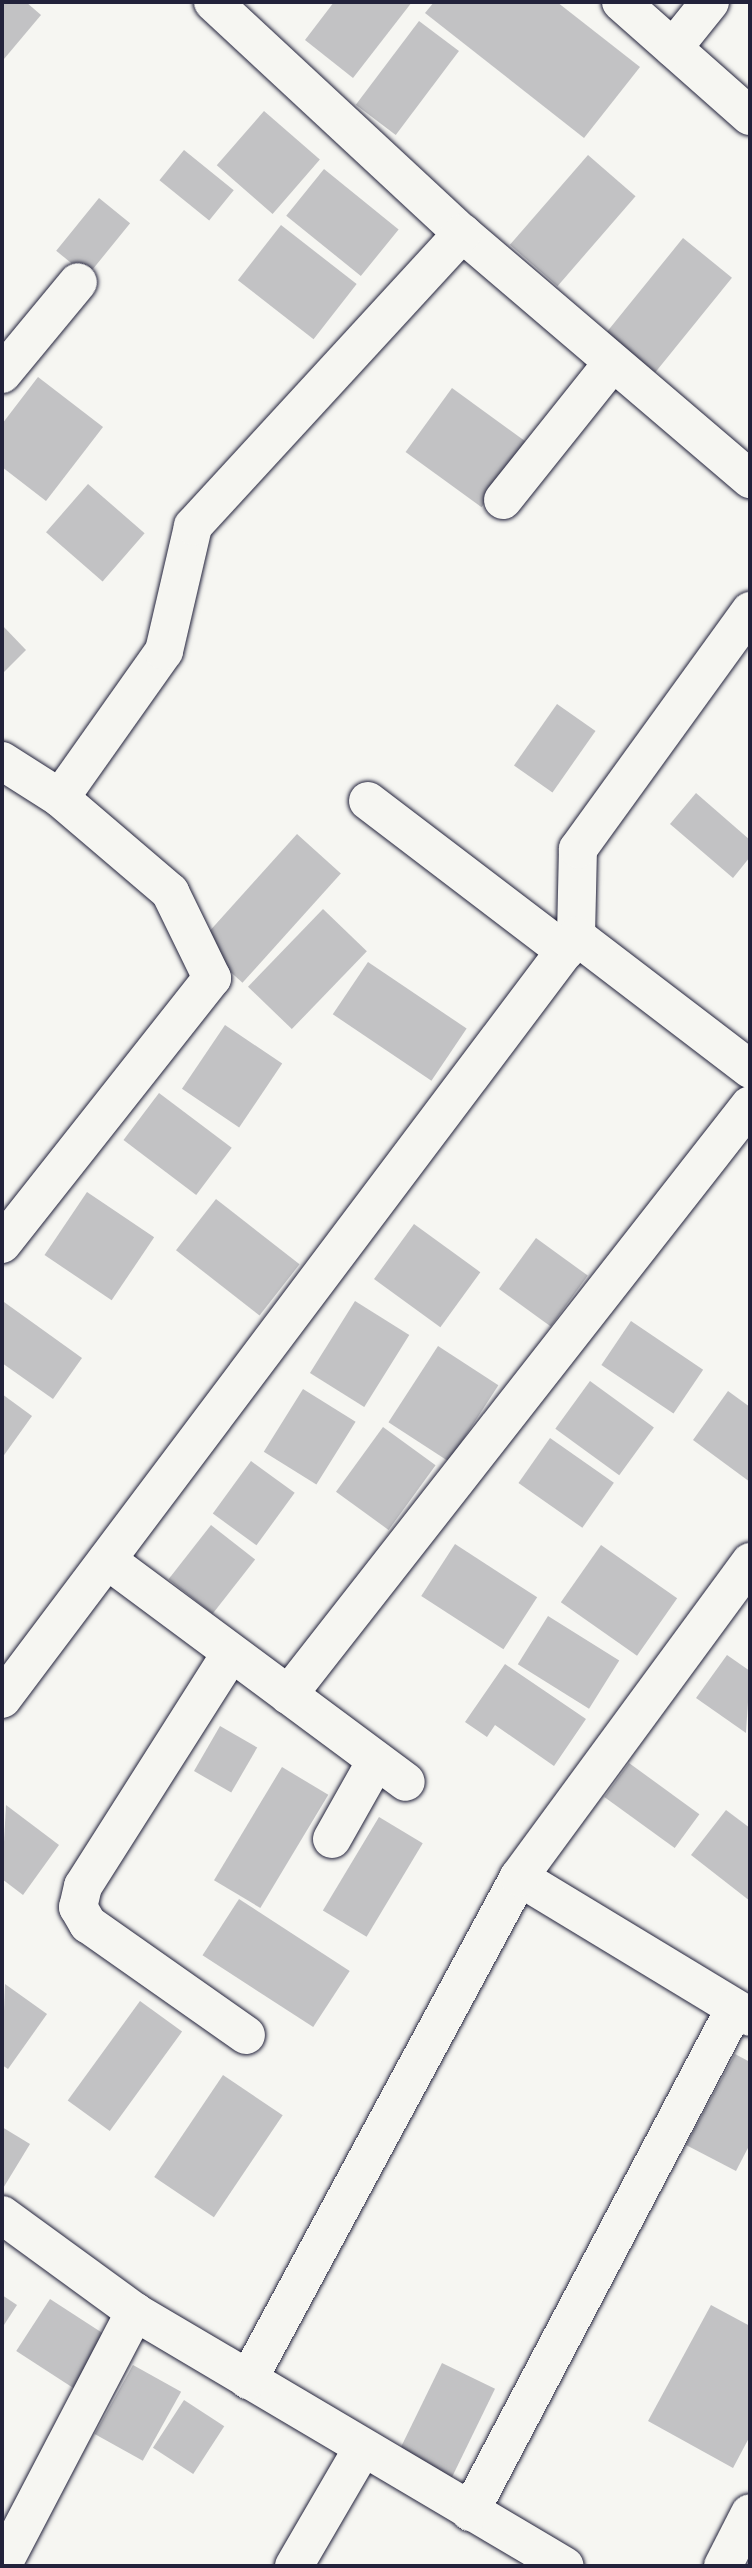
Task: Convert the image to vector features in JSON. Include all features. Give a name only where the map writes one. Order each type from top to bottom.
[{"type":"street","points":[[213,2],[462,233],[750,480]]},
{"type":"street","points":[[621,2],[750,116]]},
{"type":"street","points":[[673,48],[710,2]]},
{"type":"street","points":[[60,798],[164,650],[193,526],[462,233]]},
{"type":"street","points":[[2,374],[78,282]]},
{"type":"street","points":[[503,500],[613,362]]},
{"type":"street","points":[[2,1699],[571,944],[578,849],[750,611]]},
{"type":"street","points":[[2,761],[60,798],[170,892],[212,978],[2,1244]]},
{"type":"street","points":[[369,801],[750,1069]]},
{"type":"street","points":[[288,1695],[750,1105]]},
{"type":"street","points":[[107,1560],[391,1772],[332,1839]]},
{"type":"street","points":[[248,2380],[519,1877],[750,1562]]},
{"type":"street","points":[[231,1653],[83,1886],[78,1907],[88,1924],[246,2035]]},
{"type":"street","points":[[470,2512],[743,2013],[519,1877]]},
{"type":"street","points":[[2,2215],[135,2312],[362,2449],[565,2566]]},
{"type":"street","points":[[2,2566],[135,2312]]},
{"type":"street","points":[[294,2566],[362,2449]]},
{"type":"street","points":[[723,2566],[750,2513]]},
{"type":"building","points":[[2,2],[26,2],[41,15],[4,59]]},
{"type":"building","points":[[334,2],[412,2],[353,78],[305,40]]},
{"type":"building","points":[[434,2],[557,2],[640,67],[584,138],[425,13]]},
{"type":"building","points":[[419,21],[459,51],[396,135],[356,105]]},
{"type":"building","points":[[264,111],[320,160],[273,214],[217,165]]},
{"type":"building","points":[[184,150],[234,190],[209,221],[159,180]]},
{"type":"building","points":[[588,155],[636,196],[557,286],[510,245]]},
{"type":"building","points":[[324,169],[399,229],[361,276],[286,216]]},
{"type":"building","points":[[99,198],[130,223],[87,276],[56,251]]},
{"type":"building","points":[[281,225],[357,284],[314,339],[238,280]]},
{"type":"building","points":[[683,238],[732,278],[655,372],[606,333]]},
{"type":"building","points":[[38,377],[103,427],[46,501],[2,467],[2,424]]},
{"type":"building","points":[[452,388],[528,443],[482,507],[406,452]]},
{"type":"building","points":[[88,484],[145,533],[103,582],[46,532]]},
{"type":"building","points":[[2,625],[26,650],[2,674]]},
{"type":"building","points":[[557,704],[596,731],[552,792],[514,765]]},
{"type":"building","points":[[696,793],[750,840],[750,857],[733,878],[670,824]]},
{"type":"building","points":[[297,834],[341,873],[242,983],[199,943]]},
{"type":"building","points":[[323,909],[367,951],[292,1029],[248,987]]},
{"type":"building","points":[[368,962],[467,1029],[431,1081],[333,1014]]},
{"type":"building","points":[[225,1025],[282,1064],[239,1127],[182,1089]]},
{"type":"building","points":[[159,1093],[232,1148],[196,1195],[123,1140]]},
{"type":"building","points":[[87,1192],[154,1237],[112,1300],[45,1255]]},
{"type":"building","points":[[216,1199],[300,1264],[260,1315],[176,1250]]},
{"type":"building","points":[[414,1224],[480,1272],[440,1327],[374,1279]]},
{"type":"building","points":[[536,1238],[588,1276],[551,1327],[499,1289]]},
{"type":"building","points":[[355,1301],[409,1335],[364,1407],[310,1373]]},
{"type":"building","points":[[4,1302],[82,1358],[53,1399],[2,1363]]},
{"type":"building","points":[[631,1321],[703,1370],[673,1414],[601,1365]]},
{"type":"building","points":[[438,1346],[498,1385],[449,1462],[388,1422]]},
{"type":"building","points":[[590,1381],[654,1427],[619,1475],[555,1429]]},
{"type":"building","points":[[303,1389],[356,1422],[316,1485],[264,1452]]},
{"type":"building","points":[[728,1391],[750,1407],[750,1482],[693,1440]]},
{"type":"building","points":[[2,1394],[32,1416],[2,1458]]},
{"type":"building","points":[[383,1427],[436,1465],[389,1530],[336,1492]]},
{"type":"building","points":[[550,1438],[614,1483],[582,1528],[518,1483]]},
{"type":"building","points":[[251,1461],[295,1493],[256,1545],[213,1514]]},
{"type":"building","points":[[211,1525],[255,1559],[213,1614],[169,1579]]},
{"type":"building","points":[[455,1544],[537,1597],[503,1649],[421,1596]]},
{"type":"building","points":[[601,1545],[677,1598],[637,1656],[561,1602]]},
{"type":"building","points":[[548,1616],[619,1661],[589,1709],[518,1664]]},
{"type":"building","points":[[727,1655],[750,1671],[746,1733],[696,1698]]},
{"type":"building","points":[[505,1664],[586,1719],[554,1766],[495,1725],[487,1737],[465,1722]]},
{"type":"building","points":[[220,1726],[257,1748],[231,1793],[194,1771]]},
{"type":"building","points":[[629,1763],[699,1814],[675,1848],[604,1797]]},
{"type":"building","points":[[282,1767],[328,1795],[260,1908],[214,1880]]},
{"type":"building","points":[[6,1805],[59,1845],[23,1895],[2,1879]]},
{"type":"building","points":[[726,1810],[750,1828],[750,1901],[691,1855]]},
{"type":"building","points":[[379,1817],[423,1843],[367,1937],[323,1910]]},
{"type":"building","points":[[239,1899],[350,1971],[313,2027],[203,1955]]},
{"type":"building","points":[[5,1984],[47,2014],[8,2069],[2,2065]]},
{"type":"building","points":[[140,2001],[182,2032],[110,2131],[68,2101]]},
{"type":"building","points":[[735,2054],[750,2062],[750,2144],[736,2171],[686,2145]]},
{"type":"building","points":[[223,2075],[283,2115],[214,2217],[154,2177]]},
{"type":"building","points":[[2,2127],[30,2144],[2,2190]]},
{"type":"building","points":[[2,2295],[17,2305],[2,2328]]},
{"type":"building","points":[[50,2299],[112,2339],[78,2391],[16,2351]]},
{"type":"building","points":[[711,2305],[750,2326],[750,2436],[733,2468],[648,2421]]},
{"type":"building","points":[[442,2363],[495,2389],[448,2486],[395,2460]]},
{"type":"building","points":[[133,2365],[181,2392],[143,2461],[95,2434]]},
{"type":"building","points":[[184,2400],[224,2426],[193,2474],[153,2448]]}]
